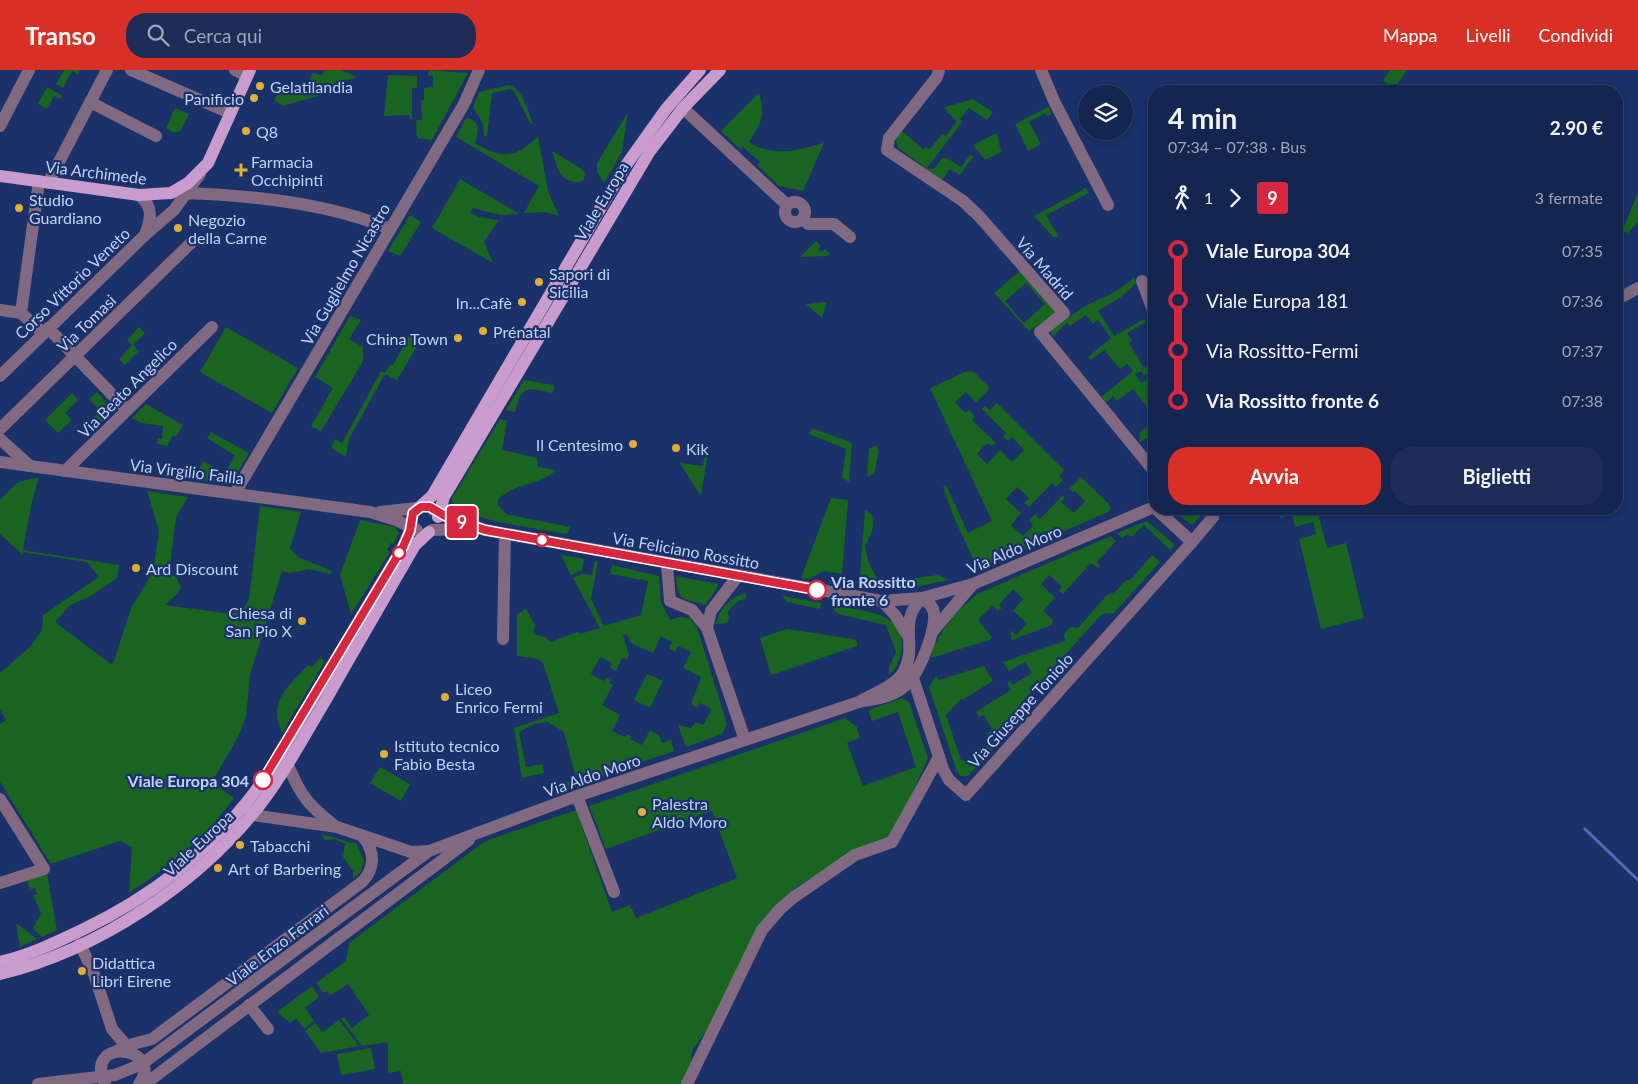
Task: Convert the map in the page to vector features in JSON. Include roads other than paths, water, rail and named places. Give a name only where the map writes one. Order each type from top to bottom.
[{"type":"main road","name":"Viale Europa","points":[[0,974],[33,964],[80,944],[164,897],[214,854],[252,815],[288,766],[415,545],[432,496],[624,168],[666,109],[700,70]]},
{"type":"main road","name":"Viale Europa","points":[[0,962],[41,949],[74,934],[145,894],[191,860],[246,803],[272,766],[403,547],[444,497],[650,151],[682,108],[720,70]]},
{"type":"main road","points":[[166,194],[188,183],[208,163],[248,73]]},
{"type":"main road","name":"Via Archimede","points":[[0,176],[139,195],[166,194]]},
{"type":"street","points":[[0,126],[29,70]]},
{"type":"street","points":[[22,313],[44,182],[107,70]]},
{"type":"street","points":[[132,70],[230,114]]},
{"type":"street","points":[[235,70],[248,73]]},
{"type":"street","name":"Via Guglielmo Nicastro","points":[[235,493],[464,104],[479,70]]},
{"type":"street","name":"Via Madrid","points":[[939,70],[937,77],[889,138],[887,150],[963,201],[979,216],[1064,313],[1040,332],[1148,464]]},
{"type":"street","points":[[1041,70],[1054,102],[1108,205]]},
{"type":"street","points":[[90,102],[156,136]]},
{"type":"street","points":[[682,108],[787,205],[785,214],[788,219],[794,222],[802,218],[808,224],[834,224],[850,237]]},
{"type":"street","name":"Corso Vittorio Veneto","points":[[0,376],[145,235],[174,210],[208,163]]},
{"type":"street","points":[[166,194],[188,193],[313,205],[367,219],[390,229]]},
{"type":"street","points":[[166,194],[176,200],[174,210]]},
{"type":"street","points":[[145,235],[152,217],[166,194]]},
{"type":"street","points":[[139,195],[150,208],[152,217]]},
{"type":"street","name":"Via Tomasi","points":[[0,430],[194,240]]},
{"type":"street","points":[[1142,281],[1148,297]]},
{"type":"street","points":[[1623,296],[1638,288]]},
{"type":"street","points":[[0,310],[22,313],[46,330],[75,356],[127,410]]},
{"type":"street","name":"Via Beato Angelico","points":[[65,471],[212,327]]},
{"type":"street","points":[[0,439],[30,466]]},
{"type":"street","name":"Via Virgilio Failla","points":[[0,463],[370,512]]},
{"type":"street","name":"Via Aldo Moro","points":[[882,601],[922,598],[973,584],[1148,511]]},
{"type":"street","points":[[370,512],[396,520],[425,519],[485,530]]},
{"type":"street","points":[[370,512],[425,519],[485,530]]},
{"type":"street","points":[[1163,515],[1192,542],[1213,515]]},
{"type":"street","name":"Via Feliciano Rossitto","points":[[485,530],[882,601]]},
{"type":"street","points":[[503,639],[505,534]]},
{"type":"street","name":"Via Giuseppe Toniolo","points":[[909,675],[949,780],[966,795],[1192,542]]},
{"type":"street","points":[[667,564],[670,601],[675,605],[702,613],[711,611]]},
{"type":"street","points":[[706,628],[711,611],[737,576]]},
{"type":"street","points":[[909,675],[932,633],[973,584]]},
{"type":"street","points":[[909,675],[909,617],[914,606],[922,598],[932,608],[934,614],[932,633]]},
{"type":"street","points":[[882,601],[895,615],[908,636]]},
{"type":"street","points":[[692,610],[706,628],[745,740]]},
{"type":"street","name":"Via Aldo Moro","points":[[336,827],[364,838],[411,852],[430,851],[577,796],[859,702],[892,682],[909,675]]},
{"type":"street","points":[[687,1084],[762,930],[780,909],[794,897],[855,855],[892,842],[939,757]]},
{"type":"street","points":[[272,766],[279,763],[288,766],[297,788],[306,802],[336,827]]},
{"type":"street","points":[[577,796],[614,892]]},
{"type":"street","points":[[0,883],[44,869],[1,802]]},
{"type":"street","points":[[246,803],[246,809],[252,815],[336,827]]},
{"type":"street","points":[[142,1083],[480,832]]},
{"type":"street","points":[[103,1080],[102,1066],[120,1051],[152,1039],[362,882],[372,868],[373,860],[368,843],[364,838]]},
{"type":"street","name":"Viale Enzo Ferrari","points":[[38,1084],[103,1080],[142,1064],[430,851]]},
{"type":"street","points":[[80,944],[94,974],[120,1051]]},
{"type":"street","points":[[249,1005],[268,1029]]},
{"type":"street","points":[[112,1029],[112,1040],[120,1051],[142,1064],[142,1083]]},
{"type":"waterway","points":[[1585,829],[1638,880]]},
{"type":"place","name":"Gelatilandia","points":[[260,86]]},
{"type":"place","name":"Panificio","points":[[254,98]]},
{"type":"place","name":"Q8","points":[[246,131]]},
{"type":"place","name":"Farmacia Occhipinti","points":[[241,170]]},
{"type":"place","name":"Studio Guardiano","points":[[19,208]]},
{"type":"place","name":"Negozio della Carne","points":[[178,228]]},
{"type":"place","name":"Sapori di Sicilia","points":[[539,282]]},
{"type":"place","name":"In...Cafè","points":[[522,302]]},
{"type":"place","name":"Prénatal","points":[[483,331]]},
{"type":"place","name":"China Town","points":[[458,338]]},
{"type":"place","name":"Il Centesimo","points":[[633,444]]},
{"type":"place","name":"Kik","points":[[676,448]]},
{"type":"place","name":"Ard Discount","points":[[136,568]]},
{"type":"place","name":"Via Rossitto fronte 6","points":[[817,590]]},
{"type":"place","name":"Chiesa di San Pio X","points":[[302,621]]},
{"type":"place","name":"Liceo Enrico Fermi","points":[[445,697]]},
{"type":"place","name":"Istituto tecnico Fabio Besta","points":[[384,754]]},
{"type":"place","name":"Viale Europa 304","points":[[263,780]]},
{"type":"place","name":"Palestra Aldo Moro","points":[[642,812]]},
{"type":"place","name":"Tabacchi","points":[[240,845]]},
{"type":"place","name":"Art of Barbering","points":[[218,868]]},
{"type":"place","name":"Didattica Libri Eirene","points":[[82,971]]}]
